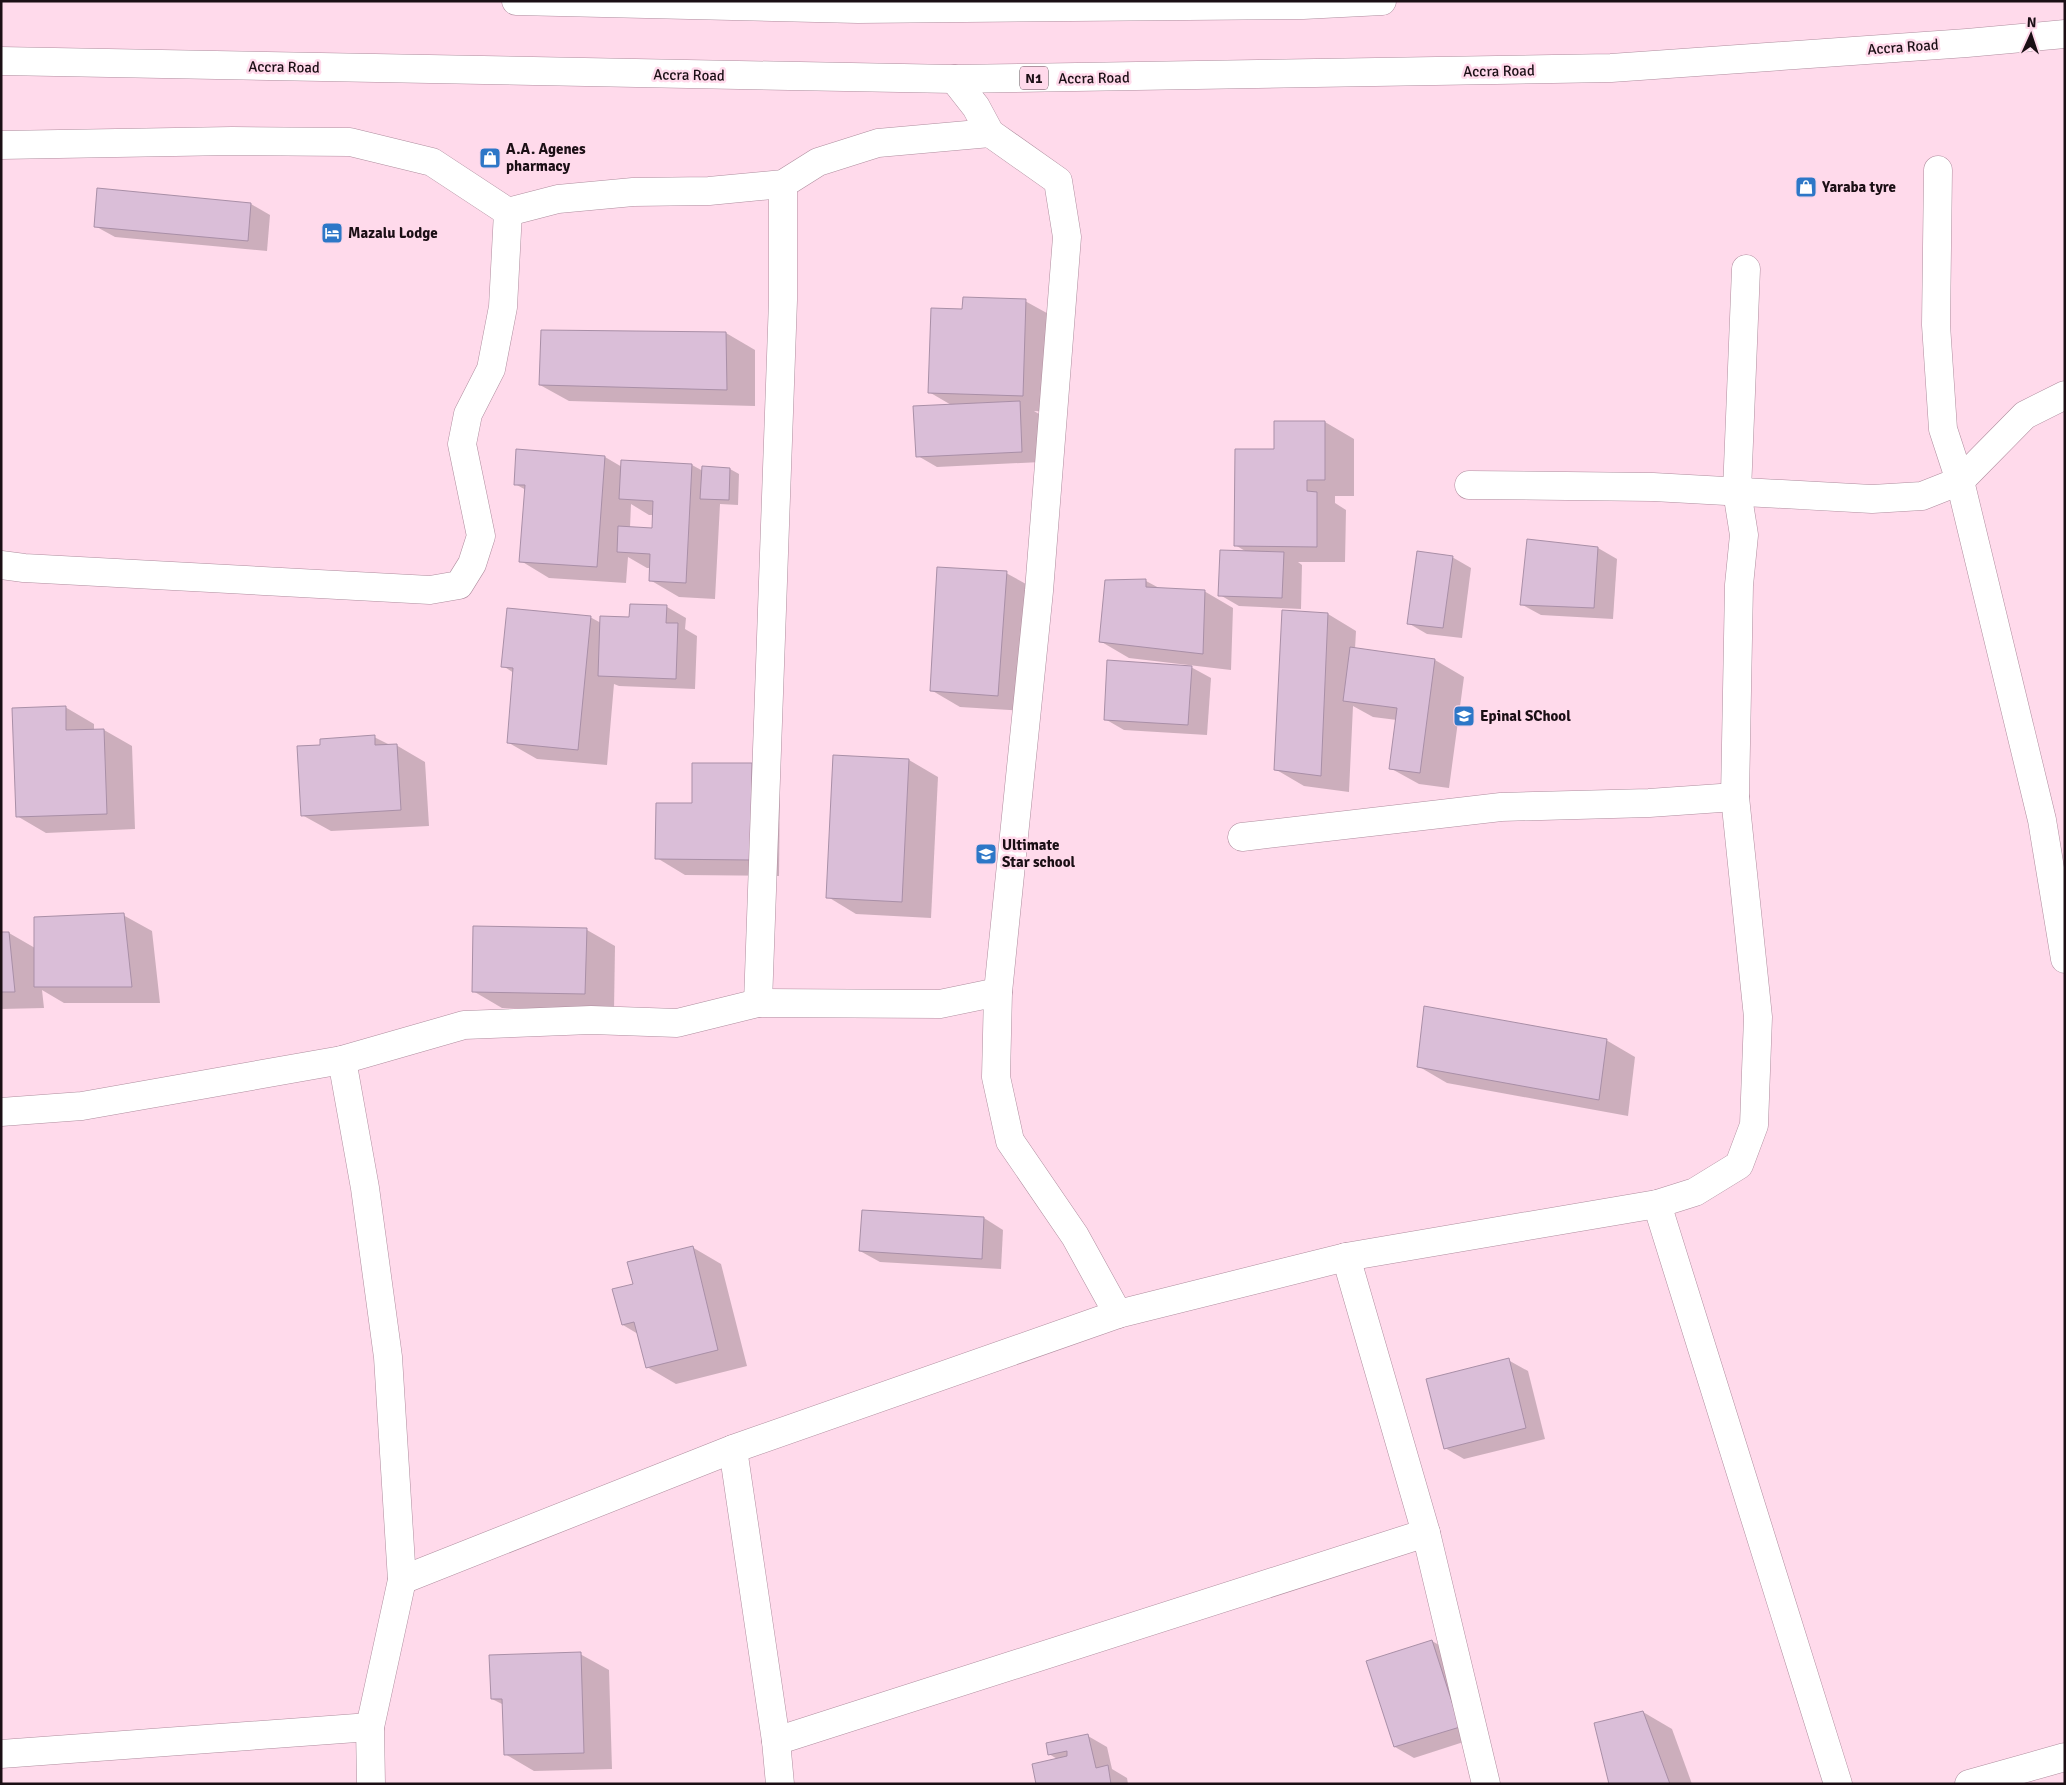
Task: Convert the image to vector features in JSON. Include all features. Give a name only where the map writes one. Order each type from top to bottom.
[{"type":"main road","points":[[516,1],[858,5],[1303,5],[1382,1]]},
{"type":"main road","name":"Accra Road","points":[[1,60],[954,79],[1611,68],[1967,43],[2065,34]]},
{"type":"main road","points":[[954,79],[976,107],[990,133],[1058,182],[1067,237],[1039,591],[998,992],[996,1077],[1010,1141],[1075,1236],[1118,1314]]},
{"type":"main road","points":[[1,145],[232,141],[350,142],[432,162],[508,212],[558,200],[605,194],[709,191],[783,184],[818,162],[878,143],[990,133]]},
{"type":"main road","points":[[1938,170],[1936,325],[1943,428],[1960,481],[2042,820],[2065,959]]},
{"type":"main road","points":[[758,1004],[782,310],[783,184]]},
{"type":"main road","points":[[1,565],[24,568],[430,590],[459,585],[472,564],[481,536],[462,444],[468,414],[491,369],[503,307],[508,212]]},
{"type":"main road","points":[[402,1580],[733,1449],[1118,1314],[1346,1257],[1657,1204],[1695,1192],[1739,1165],[1754,1126],[1758,1017],[1736,797],[1739,585],[1744,535],[1737,491],[1746,269]]},
{"type":"main road","points":[[1469,485],[1653,487],[1872,499],[1922,496],[1960,481],[2025,415],[2065,395]]},
{"type":"main road","points":[[1242,837],[1501,807],[1649,803],[1736,797]]},
{"type":"main road","points":[[1,1112],[82,1106],[342,1060],[464,1026],[591,1020],[678,1023],[758,1004],[940,1004],[998,992]]},
{"type":"main road","points":[[342,1060],[365,1188],[388,1357],[402,1580],[370,1727],[371,1784]]},
{"type":"main road","points":[[1657,1204],[1838,1784]]},
{"type":"main road","points":[[1346,1257],[1426,1533],[1486,1784]]},
{"type":"main road","points":[[733,1449],[776,1741],[780,1784]]},
{"type":"main road","points":[[776,1741],[1426,1533]]},
{"type":"main road","points":[[1,1754],[370,1727]]},
{"type":"main road","points":[[1969,1784],[2065,1758]]},
{"type":"building","points":[[97,188],[251,203],[248,241],[94,227]]},
{"type":"building","points":[[963,297],[1026,299],[1023,396],[928,393],[931,308],[962,309]]},
{"type":"building","points":[[541,330],[726,332],[727,390],[539,385]]},
{"type":"building","points":[[1020,401],[1022,452],[916,457],[913,406]]},
{"type":"building","points":[[1274,421],[1325,421],[1325,480],[1307,480],[1307,491],[1317,492],[1317,547],[1234,546],[1235,449],[1274,449]]},
{"type":"building","points":[[516,449],[605,456],[597,567],[519,562],[525,485],[514,485]]},
{"type":"building","points":[[621,460],[692,464],[686,583],[649,581],[650,554],[617,552],[618,526],[652,528],[653,501],[619,499]]},
{"type":"building","points":[[702,466],[730,468],[729,500],[700,499]]},
{"type":"building","points":[[1527,539],[1598,547],[1594,608],[1520,605]]},
{"type":"building","points":[[1220,550],[1284,552],[1282,598],[1218,596]]},
{"type":"building","points":[[1417,551],[1453,556],[1443,628],[1407,624]]},
{"type":"building","points":[[937,567],[1007,571],[998,696],[930,691]]},
{"type":"building","points":[[1146,579],[1146,587],[1205,590],[1203,654],[1099,642],[1105,580]]},
{"type":"building","points":[[630,604],[667,605],[666,623],[678,623],[676,679],[598,676],[600,616],[629,617]]},
{"type":"building","points":[[507,608],[591,616],[578,750],[507,743],[513,668],[501,667]]},
{"type":"building","points":[[1282,610],[1328,613],[1321,776],[1274,770]]},
{"type":"building","points":[[1350,647],[1435,659],[1420,773],[1389,769],[1397,708],[1343,701]]},
{"type":"building","points":[[1107,660],[1192,666],[1188,725],[1104,720]]},
{"type":"building","points":[[66,706],[66,730],[104,729],[107,814],[16,817],[12,708]]},
{"type":"building","points":[[375,735],[375,745],[397,744],[401,810],[301,816],[297,746],[320,745],[320,739]]},
{"type":"building","points":[[833,755],[909,759],[902,902],[826,898]]},
{"type":"building","points":[[692,763],[752,763],[751,860],[655,859],[656,803],[692,803]]},
{"type":"building","points":[[124,913],[132,987],[34,987],[34,917]]},
{"type":"building","points":[[473,926],[587,928],[585,994],[472,992]]},
{"type":"building","points":[[1,932],[9,932],[15,992],[1,992]]},
{"type":"building","points":[[1424,1006],[1607,1039],[1599,1100],[1417,1067]]},
{"type":"building","points":[[862,1210],[984,1217],[982,1259],[859,1251]]},
{"type":"building","points":[[693,1246],[718,1350],[646,1368],[634,1322],[622,1325],[612,1289],[633,1284],[627,1262]]},
{"type":"building","points":[[1509,1358],[1526,1428],[1444,1449],[1426,1379]]},
{"type":"building","points":[[1432,1640],[1460,1727],[1394,1747],[1366,1661]]},
{"type":"building","points":[[581,1652],[584,1753],[504,1755],[502,1699],[491,1699],[489,1655]]},
{"type":"building","points":[[1643,1711],[1670,1784],[1609,1784],[1594,1723]]},
{"type":"building","points":[[1088,1734],[1096,1768],[1108,1765],[1111,1784],[1036,1784],[1032,1764],[1067,1756],[1067,1751],[1048,1755],[1046,1743]]},
{"type":"place","name":"A.A. Agenes pharmacy","points":[[490,158]]},
{"type":"place","name":"Yaraba tyre","points":[[1806,187]]},
{"type":"place","name":"Mazalu Lodge","points":[[332,233]]},
{"type":"place","name":"Epinal SChool","points":[[1464,716]]},
{"type":"place","name":"Ultimate Star school","points":[[986,854]]}]
